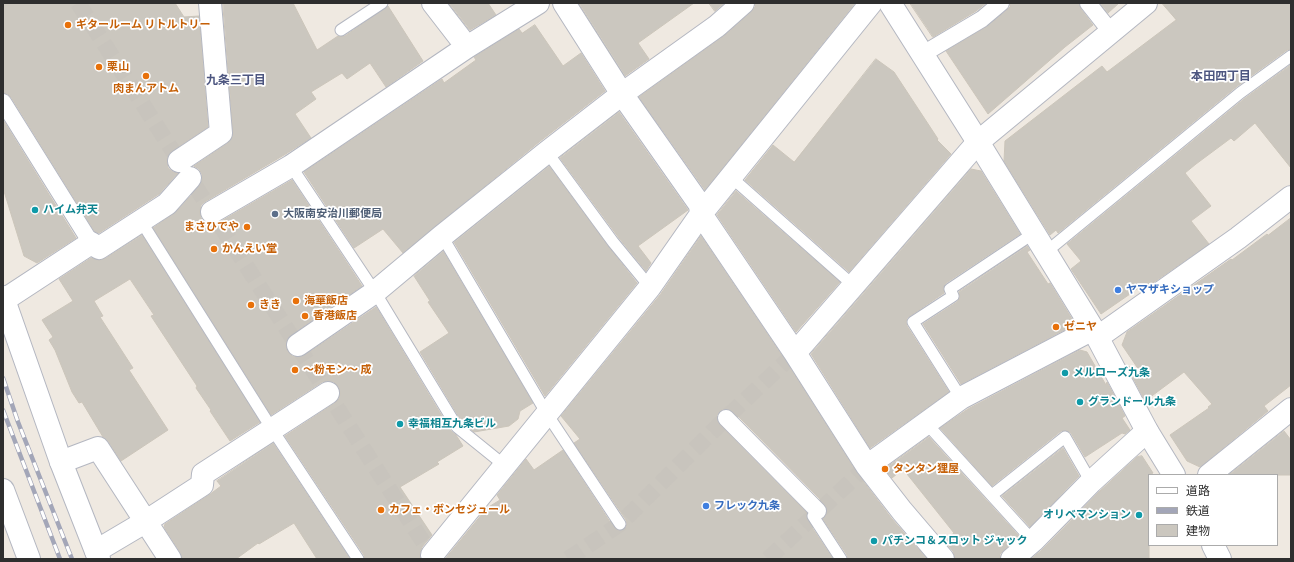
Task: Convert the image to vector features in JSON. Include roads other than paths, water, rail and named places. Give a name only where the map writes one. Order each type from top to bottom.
[{"type":"street","points":[[3,102],[90,243],[98,248],[167,204],[185,170],[221,133],[210,3]]},
{"type":"street","points":[[433,3],[466,47]]},
{"type":"street","points":[[212,212],[291,166],[466,47],[538,3]]},
{"type":"street","points":[[564,3],[622,94],[700,206],[701,214],[795,353],[867,466],[902,511],[943,559]]},
{"type":"street","points":[[298,345],[375,292],[442,236],[548,152],[622,94],[717,26],[743,3]]},
{"type":"street","points":[[432,555],[650,287],[701,214],[872,3]]},
{"type":"street","points":[[890,3],[978,142],[1095,333],[1147,431],[1173,474]]},
{"type":"street","points":[[923,54],[982,19],[1001,3]]},
{"type":"street","points":[[1088,3],[1111,32]]},
{"type":"street","points":[[795,353],[978,142],[1146,3]]},
{"type":"street","points":[[867,466],[961,398],[1095,333],[1238,238],[1291,197]]},
{"type":"street","points":[[90,243],[3,299],[61,462],[97,555],[202,485],[203,474],[328,393]]},
{"type":"street","points":[[1210,474],[1291,409]]},
{"type":"street","points":[[726,418],[815,514]]},
{"type":"street","points":[[1012,559],[1033,541],[1091,482],[1147,431]]},
{"type":"street","points":[[61,462],[98,448],[170,559]]},
{"type":"street","points":[[3,490],[29,559]]},
{"type":"street","points":[[1214,546],[1220,559]]},
{"type":"lane","points":[[342,30],[382,3]]},
{"type":"lane","points":[[1046,252],[1240,93],[1291,56]]},
{"type":"lane","points":[[548,152],[613,242],[650,287]]},
{"type":"lane","points":[[291,166],[375,292],[457,427],[504,465]]},
{"type":"lane","points":[[731,177],[853,285]]},
{"type":"lane","points":[[141,221],[272,430],[358,559]]},
{"type":"lane","points":[[961,398],[913,322],[953,296],[950,289],[1034,233]]},
{"type":"lane","points":[[442,236],[547,414],[620,524]]},
{"type":"lane","points":[[926,423],[1033,541]]},
{"type":"lane","points":[[992,495],[1065,437],[1091,482]]},
{"type":"lane","points":[[815,514],[841,559]]},
{"type":"tunnel","points":[[78,3],[434,559]]},
{"type":"tunnel","points":[[568,559],[620,524],[726,418],[795,353]]},
{"type":"tunnel","points":[[768,559],[867,466]]},
{"type":"railway","points":[[3,378],[18,422],[72,559]]},
{"type":"railway","points":[[3,410],[60,559]]},
{"type":"place","name":"ギタールーム リトルトリー","points":[[68,25]]},
{"type":"place","name":"栗山","points":[[99,67]]},
{"type":"place","name":"肉まんアトム","points":[[146,76]]},
{"type":"place","name":"ハイム弁天","points":[[35,210]]},
{"type":"place","name":"大阪南安治川郵便局","points":[[275,214]]},
{"type":"place","name":"まさひでや","points":[[247,227]]},
{"type":"place","name":"かんえい堂","points":[[214,249]]},
{"type":"place","name":"ヤマザキショップ","points":[[1118,290]]},
{"type":"place","name":"海華飯店","points":[[296,301]]},
{"type":"place","name":"きき","points":[[251,305]]},
{"type":"place","name":"香港飯店","points":[[305,316]]},
{"type":"place","name":"ゼニヤ","points":[[1056,327]]},
{"type":"place","name":"～粉モン～ 成","points":[[295,370]]},
{"type":"place","name":"メルローズ九条","points":[[1065,373]]},
{"type":"place","name":"グランドール九条","points":[[1080,402]]},
{"type":"place","name":"幸福相互九条ビル","points":[[400,424]]},
{"type":"place","name":"タンタン狸屋","points":[[885,469]]},
{"type":"place","name":"フレック九条","points":[[706,506]]},
{"type":"place","name":"カフェ・ボンセジュール","points":[[381,510]]},
{"type":"place","name":"オリベマンション","points":[[1139,515]]},
{"type":"place","name":"パチンコ＆スロット ジャック","points":[[874,541]]},
{"type":"district","name":"本田四丁目","points":[[1221,77]]},
{"type":"district","name":"九条三丁目","points":[[236,81]]}]
